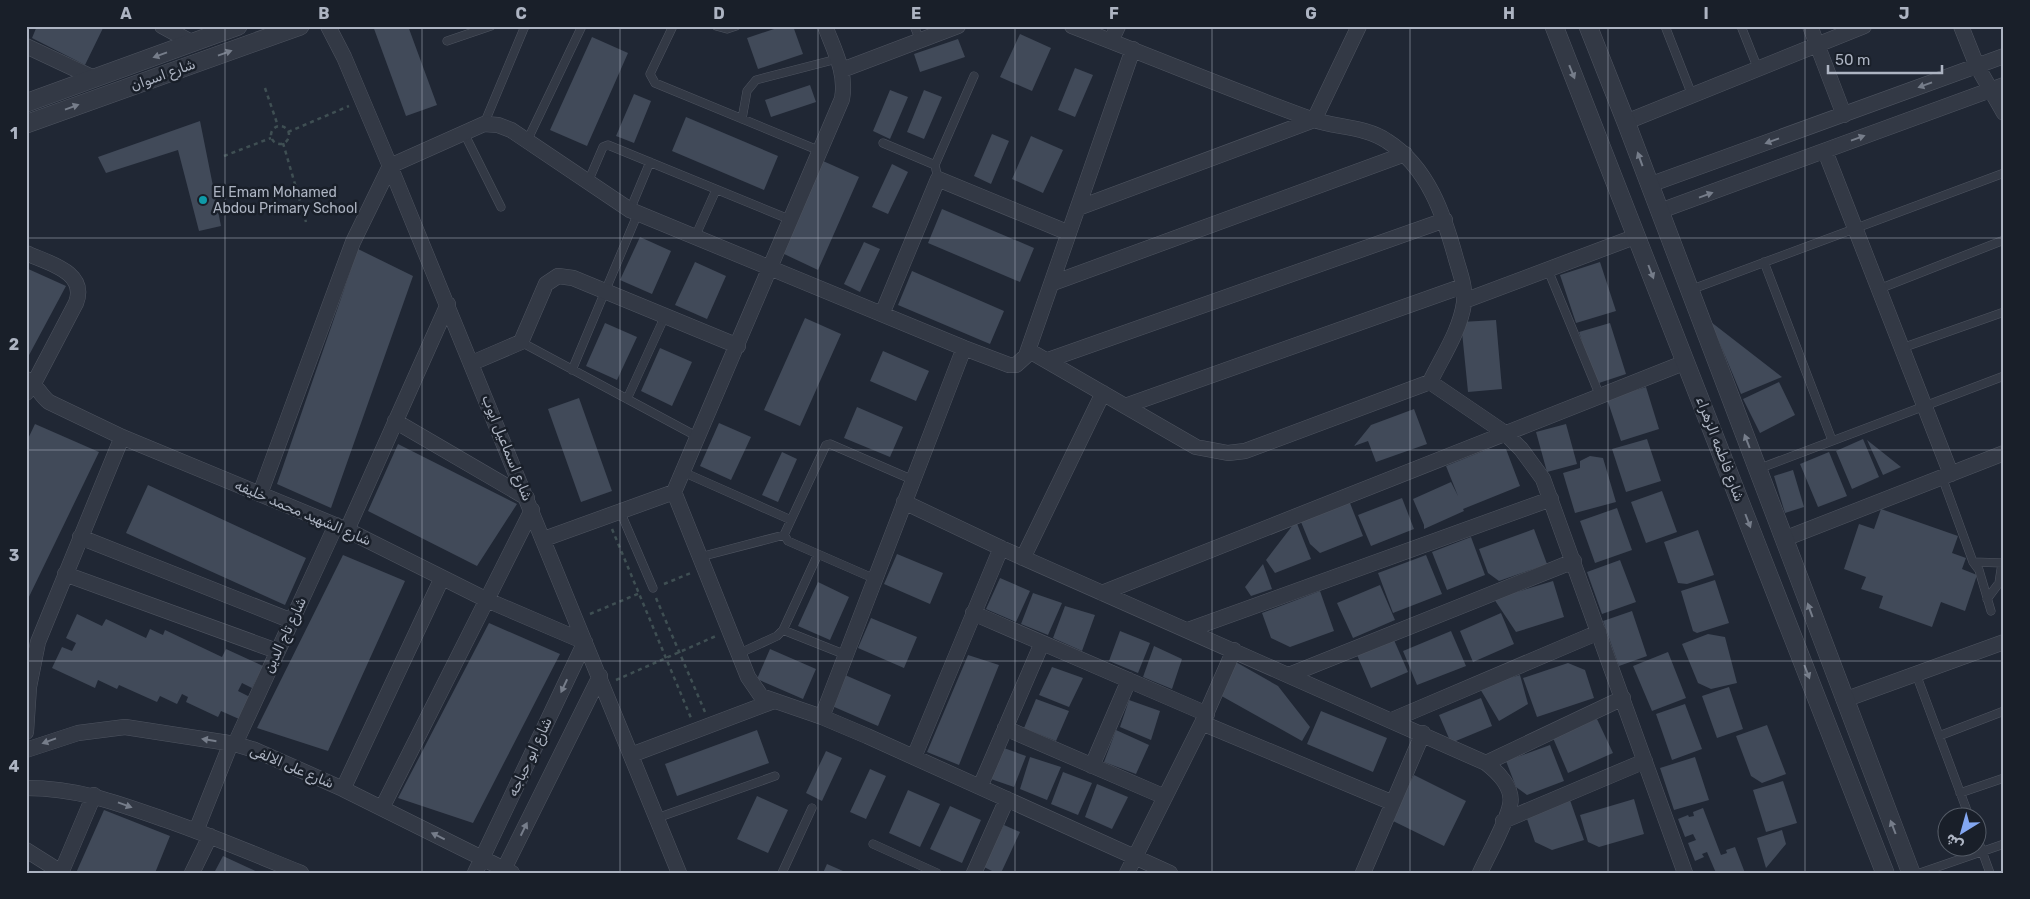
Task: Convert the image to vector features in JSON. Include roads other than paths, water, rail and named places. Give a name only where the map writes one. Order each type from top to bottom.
[{"type":"street","name":"شارع اسوان","points":[[26,103],[238,26]]},
{"type":"street","name":"شارع اسوان","points":[[26,124],[300,26]]},
{"type":"street","name":"شارع اسماعيل ايوب","points":[[328,26],[363,101],[448,304],[680,872]]},
{"type":"street","points":[[544,538],[674,492],[842,99],[844,80],[840,64],[825,26]]},
{"type":"street","points":[[840,64],[917,33],[958,26]]},
{"type":"street","points":[[1028,350],[1196,447],[1228,453],[1244,451],[1430,382],[1460,323],[1464,302],[1463,286],[1445,220],[1422,176],[1405,154],[1387,140],[1367,131],[1314,120],[1072,26]]},
{"type":"street","points":[[1111,42],[1118,26]]},
{"type":"street","points":[[1078,208],[1314,120],[1359,26]]},
{"type":"street","name":"شارع فاطمه الزهراء","points":[[1554,26],[1885,873]]},
{"type":"street","name":"شارع فاطمه الزهراء","points":[[1588,26],[1660,211],[1910,873]]},
{"type":"street","points":[[1810,26],[1844,114]]},
{"type":"street","points":[[1626,122],[1864,26]]},
{"type":"street","points":[[1961,26],[1977,66],[1998,87],[2004,113]]},
{"type":"street","points":[[169,28],[193,43]]},
{"type":"street","points":[[26,46],[94,78]]},
{"type":"street","points":[[260,494],[353,242],[390,166],[484,124],[505,127],[634,211],[1009,365],[1022,361],[1028,350],[1053,283],[1132,49]]},
{"type":"street","points":[[1649,185],[2004,56]]},
{"type":"street","points":[[1660,211],[1998,87]]},
{"type":"street","points":[[1825,151],[1924,406],[1946,475]]},
{"type":"street","points":[[1053,283],[1405,154]]},
{"type":"street","points":[[882,314],[937,172],[1069,232]]},
{"type":"street","points":[[1048,360],[1445,220]]},
{"type":"street","points":[[1464,302],[1637,236]]},
{"type":"street","points":[[26,253],[67,271],[79,289],[76,303],[29,385]]},
{"type":"street","points":[[472,363],[520,342],[546,284],[551,279],[566,275],[738,346]]},
{"type":"street","points":[[1125,406],[1463,286]]},
{"type":"street","name":"شارع تاج الدين","points":[[192,873],[202,833],[233,744],[292,621],[395,421],[448,304]]},
{"type":"street","points":[[822,717],[964,348]]},
{"type":"street","points":[[1102,593],[1686,362]]},
{"type":"street","points":[[1430,382],[1505,434],[1532,463],[1543,479],[1685,873]]},
{"type":"street","name":"شارع الشهيد محمد خليفه","points":[[29,385],[48,402],[122,437],[341,528],[487,600],[585,642]]},
{"type":"street","points":[[1023,558],[1104,393]]},
{"type":"street","points":[[1702,403],[1729,394]]},
{"type":"street","points":[[382,808],[487,600],[530,504],[395,421]]},
{"type":"street","points":[[26,732],[29,687],[38,642],[64,574],[122,437]]},
{"type":"street","points":[[1784,539],[2004,453]]},
{"type":"street","points":[[674,492],[738,654],[752,686],[761,696],[822,717],[1170,873]]},
{"type":"street","points":[[1188,630],[1551,499]]},
{"type":"street","points":[[904,502],[1023,558],[1423,733],[1486,763],[1498,772],[1506,784],[1511,804],[1480,873]]},
{"type":"street","points":[[80,537],[292,621]]},
{"type":"street","points":[[914,757],[1001,548]]},
{"type":"street","points":[[1289,674],[1574,561]]},
{"type":"street","points":[[64,574],[277,651]]},
{"type":"street","points":[[342,788],[442,578]]},
{"type":"street","points":[[973,613],[1129,680],[1204,718],[1393,803]]},
{"type":"street","points":[[1392,720],[1599,632]]},
{"type":"street","name":"شارع ابو حباجه","points":[[475,873],[585,642]]},
{"type":"street","points":[[980,787],[1042,642]]},
{"type":"street","points":[[1844,700],[2004,642]]},
{"type":"street","points":[[1127,873],[1204,718],[1234,650]]},
{"type":"street","name":"شارع ابو حباجه","points":[[506,871],[601,680]]},
{"type":"street","points":[[1092,766],[1129,680]]},
{"type":"street","points":[[1486,763],[1623,698]]},
{"type":"street","points":[[631,756],[774,701]]},
{"type":"street","name":"شارع على الالفى","points":[[26,750],[78,733],[125,727],[233,744],[255,750],[342,788],[506,871]]},
{"type":"street","points":[[1005,728],[1164,797]]},
{"type":"street","points":[[1363,873],[1423,733]]},
{"type":"street","points":[[1503,821],[1645,761]]},
{"type":"street","points":[[26,788],[72,790],[94,795],[202,833],[301,873]]},
{"type":"street","points":[[26,850],[61,872],[94,795]]},
{"type":"street","points":[[976,872],[1007,799]]},
{"type":"lane","points":[[446,41],[491,26]]},
{"type":"lane","points":[[484,124],[525,26]]},
{"type":"lane","points":[[527,141],[582,26]]},
{"type":"lane","points":[[673,26],[650,74],[652,80],[820,152]]},
{"type":"lane","points":[[716,26],[727,29],[736,26]]},
{"type":"lane","points":[[1665,26],[1692,95]]},
{"type":"lane","points":[[1742,26],[1758,69]]},
{"type":"lane","points":[[742,119],[747,91],[756,80],[840,64]]},
{"type":"lane","points":[[884,143],[937,172],[974,76]]},
{"type":"lane","points":[[464,133],[501,207]]},
{"type":"lane","points":[[588,182],[605,145],[791,220]]},
{"type":"lane","points":[[572,370],[605,291],[650,162]]},
{"type":"lane","points":[[1690,290],[2004,173]]},
{"type":"lane","points":[[695,237],[716,190]]},
{"type":"lane","points":[[1879,289],[2004,240]]},
{"type":"lane","points":[[1764,262],[1832,440]]},
{"type":"lane","points":[[1548,270],[1600,396]]},
{"type":"lane","points":[[1902,348],[2004,312]]},
{"type":"lane","points":[[627,399],[665,316]]},
{"type":"lane","points":[[520,342],[698,438]]},
{"type":"lane","points":[[1758,469],[2004,376]]},
{"type":"lane","points":[[702,562],[784,535],[826,445],[830,444],[913,480]]},
{"type":"lane","points":[[683,472],[791,520]]},
{"type":"lane","points":[[1946,475],[1973,562],[1979,570],[1991,611]]},
{"type":"lane","points":[[614,514],[652,588]]},
{"type":"lane","points":[[784,535],[788,541],[875,579]]},
{"type":"lane","points":[[738,654],[776,636],[783,630],[818,554]]},
{"type":"lane","points":[[1973,562],[2003,563],[1998,583],[1987,599]]},
{"type":"lane","points":[[783,630],[846,655]]},
{"type":"lane","points":[[1916,674],[1965,806]]},
{"type":"lane","points":[[1939,736],[2004,711]]},
{"type":"lane","points":[[657,818],[775,776]]},
{"type":"lane","points":[[1960,793],[2004,778]]},
{"type":"lane","points":[[782,873],[812,808]]},
{"type":"lane","points":[[873,844],[937,873]]},
{"type":"lane","points":[[1988,850],[2004,844]]},
{"type":"lane","points":[[1920,873],[1970,856]]},
{"type":"lane","points":[[1984,856],[1990,873]]},
{"type":"place","name":"El Emam Mohamed Abdou Primary School","points":[[203,200]]}]
